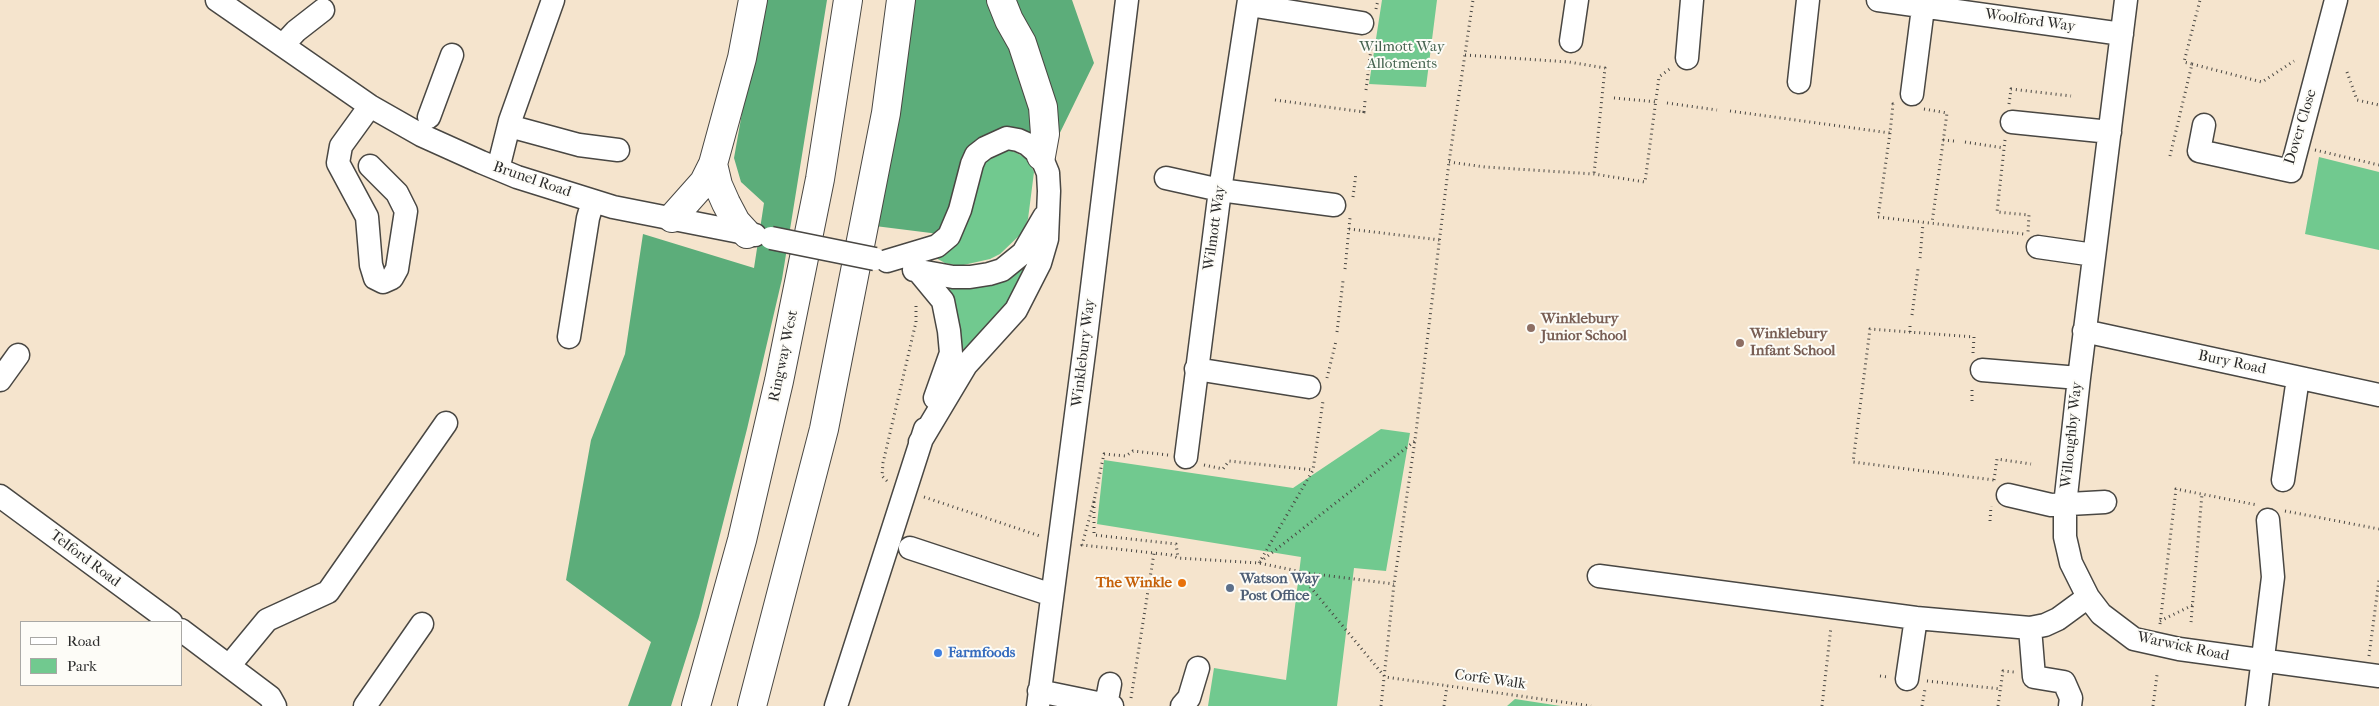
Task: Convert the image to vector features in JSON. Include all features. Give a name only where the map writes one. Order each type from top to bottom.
[{"type":"main road","points":[[672,218],[704,182],[713,164],[742,58],[753,0]]},
{"type":"main road","name":"Ringway West","points":[[696,706],[742,540],[779,381],[820,179],[848,0]]},
{"type":"main road","points":[[752,706],[824,429],[886,113],[901,0]]},
{"type":"main road","points":[[1001,0],[1009,20],[1022,43],[1043,107],[1046,134],[1041,156]]},
{"type":"main road","points":[[713,164],[718,185],[736,222],[759,236]]},
{"type":"street","name":"Brunel Road","points":[[217,0],[370,106],[421,135],[582,204],[672,218],[881,260],[919,272],[970,277],[1002,270],[1023,253],[1049,208]]},
{"type":"street","points":[[498,169],[509,126],[552,0]]},
{"type":"street","name":"Winklebury Way","points":[[1039,698],[1127,0]]},
{"type":"street","points":[[1571,41],[1577,0]]},
{"type":"street","points":[[1687,56],[1692,0]]},
{"type":"street","points":[[1799,82],[1808,0]]},
{"type":"street","name":"Woolford Way","points":[[1878,0],[1923,3],[2122,34]]},
{"type":"street","name":"Willoughby Way","points":[[2088,597],[2071,563],[2065,537],[2065,505],[2078,378],[2126,0]]},
{"type":"street","name":"Dover Close","points":[[2204,125],[2199,150],[2291,171],[2336,0]]},
{"type":"street","points":[[1249,3],[1367,30]]},
{"type":"street","name":"Wilmott Way","points":[[1183,457],[1220,190],[1249,3]]},
{"type":"street","points":[[1911,103],[1923,3]]},
{"type":"street","points":[[284,46],[296,31],[322,10]]},
{"type":"street","points":[[429,117],[452,55]]},
{"type":"street","points":[[370,106],[341,146],[338,163],[366,217],[371,265],[375,278],[383,282],[392,278],[397,269],[406,211],[397,193],[370,166]]},
{"type":"street","points":[[2012,122],[2110,132]]},
{"type":"street","points":[[509,126],[579,145],[618,150]]},
{"type":"street","name":"Brunel Road","points":[[881,260],[927,249],[943,243],[953,231],[976,155],[985,148],[1007,138],[1028,144],[1041,156]]},
{"type":"street","points":[[920,442],[966,365],[1016,310],[1040,263],[1047,239],[1049,208],[1048,173],[1041,156]]},
{"type":"street","points":[[1166,178],[1220,190],[1345,208]]},
{"type":"street","points":[[569,337],[588,218],[582,204]]},
{"type":"street","points":[[2038,248],[2094,255]]},
{"type":"street","points":[[836,706],[920,442],[951,353],[950,331],[943,301],[919,272]]},
{"type":"street","name":"Bury Road","points":[[2084,331],[2379,395]]},
{"type":"street","points":[[0,380],[18,355]]},
{"type":"street","points":[[1196,369],[1320,388]]},
{"type":"street","points":[[1975,372],[2078,378]]},
{"type":"street","points":[[2283,480],[2298,378]]},
{"type":"street","points":[[229,666],[267,620],[328,592],[446,423]]},
{"type":"street","points":[[1997,491],[2051,505],[2105,502]]},
{"type":"street","name":"Telford Road","points":[[0,496],[170,621]]},
{"type":"street","points":[[2256,706],[2264,662],[2273,577],[2268,520]]},
{"type":"street","points":[[910,548],[1052,595]]},
{"type":"street","points":[[1599,576],[1829,616],[1916,618],[2030,628],[2045,625],[2058,619],[2088,597]]},
{"type":"street","name":"Warwick Road","points":[[2088,597],[2101,614],[2134,639],[2179,649],[2264,662],[2374,666]]},
{"type":"street","points":[[1907,679],[1916,618]]},
{"type":"street","points":[[365,706],[422,624]]},
{"type":"street","points":[[2030,628],[2034,677],[2064,682],[2071,698],[2070,706]]},
{"type":"street","points":[[182,631],[229,666],[275,695]]},
{"type":"street","points":[[1182,706],[1189,698],[1198,668]]},
{"type":"street","points":[[1039,698],[1109,698]]},
{"type":"path","points":[[1381,706],[1394,584],[1415,440],[1449,162],[1473,0]]},
{"type":"path","points":[[2200,0],[2184,62],[2262,82],[2294,61]]},
{"type":"path","points":[[1366,90],[1367,30]]},
{"type":"path","points":[[1465,55],[1569,62],[1605,68],[1594,174]]},
{"type":"path","points":[[1449,162],[1485,167],[1594,174],[1645,182],[1659,77],[1687,56]]},
{"type":"path","points":[[2170,156],[2192,64]]},
{"type":"path","points":[[2347,72],[2357,100],[2379,105]]},
{"type":"path","points":[[1614,98],[1656,102]]},
{"type":"path","points":[[1275,100],[1364,114],[1365,101]]},
{"type":"path","points":[[1667,103],[1717,110]]},
{"type":"path","points":[[1932,223],[1947,113],[1911,103],[1894,104],[1878,216],[1922,223],[2028,235],[2029,215],[1997,212],[2004,148],[1965,142]]},
{"type":"path","points":[[1730,111],[1890,133]]},
{"type":"path","points":[[1943,140],[1954,141]]},
{"type":"path","points":[[2297,146],[2379,165]]},
{"type":"path","points":[[1345,268],[1349,229],[1345,208],[1356,173]]},
{"type":"path","points":[[1920,258],[1922,223]]},
{"type":"path","points":[[1349,229],[1440,240]]},
{"type":"path","points":[[1912,315],[1918,269]]},
{"type":"path","points":[[1337,332],[1343,281]]},
{"type":"path","points":[[888,482],[882,476],[883,463],[916,322],[916,305]]},
{"type":"path","points":[[1910,325],[1910,332]]},
{"type":"path","points":[[1972,401],[1975,372],[1974,337],[1870,329],[1853,462],[1997,491]]},
{"type":"path","points":[[1259,563],[1313,470],[1320,388],[1336,341]]},
{"type":"path","points":[[1259,563],[1415,440]]},
{"type":"path","points":[[1313,470],[1229,461],[1223,469],[1180,462],[1183,457],[1133,451],[1126,456],[1104,454],[1082,545],[1171,555],[1178,558],[1259,563],[1307,573],[1394,584]]},
{"type":"path","points":[[1990,521],[1997,491],[1997,459],[2031,464]]},
{"type":"path","points":[[2164,631],[2159,621],[2176,489]]},
{"type":"path","points":[[2191,622],[2202,494]]},
{"type":"path","points":[[924,497],[1048,539]]},
{"type":"path","points":[[1094,501],[1094,535],[1176,544],[1178,558]]},
{"type":"path","points":[[1130,706],[1154,553]]},
{"type":"path","points":[[1307,573],[1307,583],[1385,677]]},
{"type":"path","points":[[2374,666],[2379,580]]},
{"type":"path","points":[[2159,621],[2193,605]]},
{"type":"path","points":[[1822,706],[1829,616]]},
{"type":"path","points":[[1998,706],[2003,671],[2015,672],[2016,664]]},
{"type":"path","points":[[2153,706],[2158,675]]},
{"type":"path","points":[[1880,676],[1907,679]]},
{"type":"path","name":"Corfe Walk","points":[[1385,677],[1591,706]]},
{"type":"path","points":[[1922,706],[1926,681],[2001,689]]},
{"type":"path","points":[[1444,706],[1446,686]]},
{"type":"green space","points":[[762,0],[827,0],[782,279],[747,429],[699,617],[671,706],[628,706],[651,642],[566,580],[591,440],[625,354],[643,234],[754,268],[764,203],[741,182],[734,158]]},
{"type":"green space","points":[[911,0],[1072,0],[1094,63],[1054,145],[969,150],[939,234],[875,226]]},
{"type":"green space","name":"Wilmott Way Allotments","points":[[1382,0],[1437,0],[1426,87],[1369,84]]},
{"type":"green space","points":[[1009,149],[1024,157],[1030,163],[1034,172],[1028,219],[1022,233],[1000,254],[990,259],[959,266],[945,263],[936,258],[949,251],[962,236],[982,168],[987,158]]},
{"type":"green space","points":[[2319,157],[2379,172],[2379,250],[2305,234]]},
{"type":"green space","points":[[1028,258],[1029,264],[1003,311],[966,351],[956,343],[943,282]]},
{"type":"green space","points":[[1381,429],[1410,433],[1386,571],[1354,568],[1337,706],[1208,706],[1214,668],[1286,680],[1301,557],[1097,524],[1104,460],[1293,488]]},
{"type":"green space","points":[[1515,699],[1554,705],[1561,706],[1507,706]]},
{"type":"place","name":"Winklebury Junior School","points":[[1531,328]]},
{"type":"place","name":"Winklebury Infant School","points":[[1740,343]]},
{"type":"place","name":"The Winkle","points":[[1182,583]]},
{"type":"place","name":"Watson Way Post Office","points":[[1230,588]]},
{"type":"place","name":"Farmfoods","points":[[938,653]]}]
